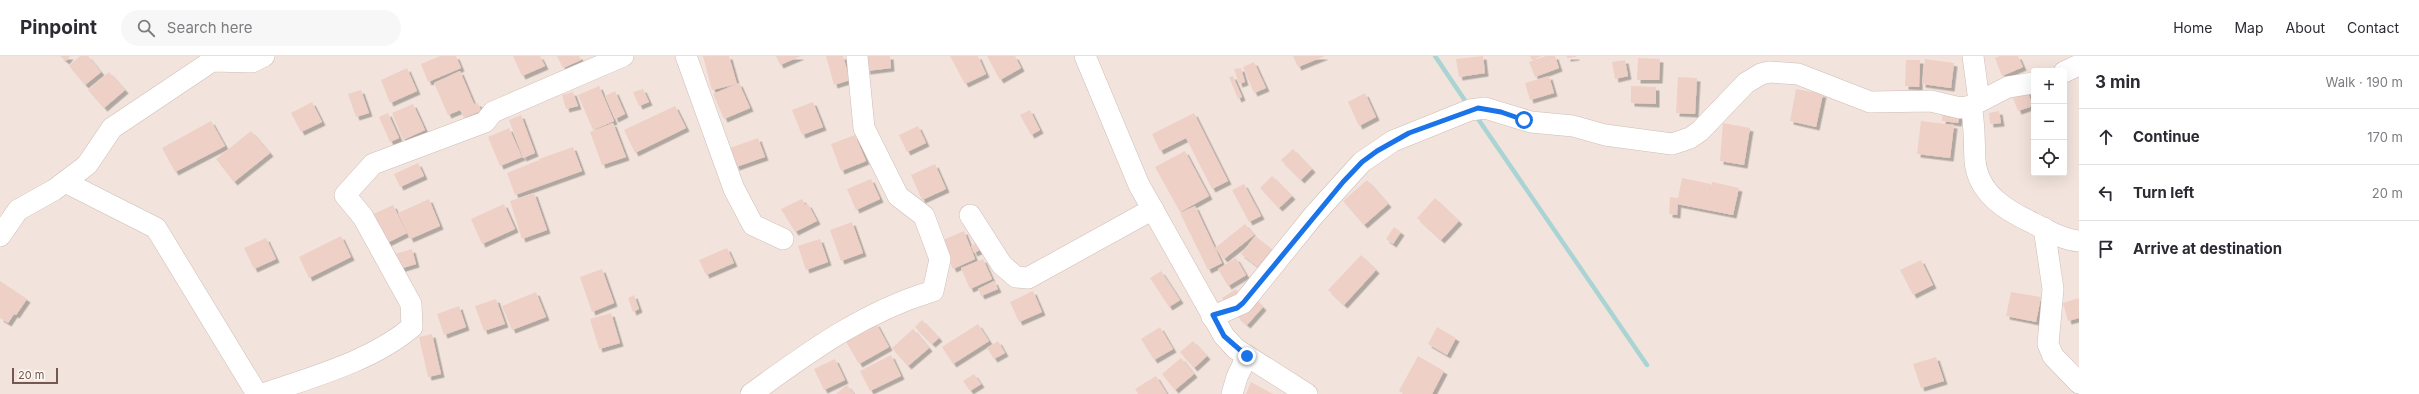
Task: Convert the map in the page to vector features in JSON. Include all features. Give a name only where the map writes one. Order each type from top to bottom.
[{"type":"street","points":[[0,236],[18,210],[65,182],[87,165],[112,128],[212,61],[252,62],[264,56]]},
{"type":"street","points":[[65,182],[156,228],[265,393],[371,354],[398,339],[412,327],[411,304],[363,217],[345,195],[373,164],[485,122],[493,112],[623,56]]},
{"type":"street","points":[[686,56],[704,102],[715,139],[734,189],[753,224],[783,239]]},
{"type":"street","points":[[751,394],[829,338],[899,301],[933,291],[940,259],[924,216],[898,196],[864,128],[857,56]]},
{"type":"street","points":[[1085,56],[1139,185],[1224,336],[1247,356],[1307,394]]},
{"type":"street","points":[[1973,56],[1975,163],[1984,187],[1991,197],[2012,214],[2073,241],[2079,241]]},
{"type":"street","points":[[2067,71],[2079,65]]},
{"type":"street","points":[[1212,317],[1243,303],[1314,215],[1362,162],[1393,141],[1470,110],[1485,108],[1531,122],[1573,126],[1605,135],[1672,144],[1690,138],[1700,131],[1746,83],[1761,74],[1780,72],[1798,74],[1870,102],[1931,101],[1960,108],[1975,104],[2008,87],[2031,83]]},
{"type":"street","points":[[970,215],[1002,265],[1016,277],[1028,278],[1153,209]]},
{"type":"street","points":[[2044,228],[2053,289],[2048,344],[2053,356],[2079,383]]},
{"type":"street","points":[[1232,394],[1237,377],[1247,356]]},
{"type":"shaded area","points":[[0,56],[2079,56],[2079,394],[0,394]]},
{"type":"building","points":[[60,56],[70,56],[66,61]]},
{"type":"building","points":[[80,56],[88,56],[101,72],[85,85],[69,66]]},
{"type":"building","points":[[440,56],[456,56],[461,68],[428,82],[421,64]]},
{"type":"building","points":[[513,56],[540,56],[545,66],[522,76]]},
{"type":"building","points":[[557,56],[579,56],[581,60],[563,68]]},
{"type":"building","points":[[703,56],[729,56],[737,84],[712,90]]},
{"type":"building","points":[[776,56],[801,56],[780,65]]},
{"type":"building","points":[[826,56],[843,56],[850,80],[834,85]]},
{"type":"building","points":[[865,56],[890,56],[891,68],[867,71]]},
{"type":"building","points":[[950,56],[978,56],[986,74],[965,84]]},
{"type":"building","points":[[987,56],[1015,56],[1021,68],[1000,80]]},
{"type":"building","points":[[1293,56],[1325,56],[1298,67]]},
{"type":"building","points":[[1483,56],[1485,73],[1459,77],[1456,59]]},
{"type":"building","points":[[1530,56],[1542,56],[1532,60]]},
{"type":"building","points":[[1546,56],[1555,56],[1559,68],[1535,77],[1529,62]]},
{"type":"building","points":[[1567,56],[1576,56],[1576,57],[1567,58]]},
{"type":"building","points":[[2000,56],[2018,56],[2023,67],[2002,76],[1995,58]]},
{"type":"building","points":[[1638,58],[1660,59],[1659,80],[1637,80]]},
{"type":"building","points":[[1925,59],[1954,63],[1951,88],[1922,84]]},
{"type":"building","points":[[1625,60],[1628,76],[1615,79],[1612,62]]},
{"type":"building","points":[[1906,60],[1920,60],[1919,87],[1905,86]]},
{"type":"building","points":[[1254,62],[1266,88],[1254,93],[1243,67]]},
{"type":"building","points":[[407,68],[417,91],[390,103],[381,80]]},
{"type":"building","points":[[1241,68],[1245,82],[1239,84],[1234,69]]},
{"type":"building","points":[[460,71],[474,104],[478,103],[481,111],[464,118],[460,110],[448,115],[434,83]]},
{"type":"building","points":[[109,72],[125,90],[104,108],[88,90]]},
{"type":"building","points":[[1233,76],[1242,97],[1238,99],[1229,77]]},
{"type":"building","points":[[1549,76],[1554,93],[1530,100],[1525,83]]},
{"type":"building","points":[[1678,77],[1697,78],[1695,114],[1676,113]]},
{"type":"building","points":[[739,83],[750,108],[724,119],[713,94]]},
{"type":"building","points":[[599,86],[614,121],[593,130],[578,95]]},
{"type":"building","points":[[1631,86],[1656,87],[1656,104],[1631,103]]},
{"type":"building","points":[[2026,88],[2031,101],[2031,107],[2018,111],[2011,93]]},
{"type":"building","points":[[643,89],[649,102],[639,106],[633,92]]},
{"type":"building","points":[[1796,89],[1823,94],[1816,127],[1790,121]]},
{"type":"building","points":[[361,90],[369,113],[356,117],[348,94]]},
{"type":"building","points":[[615,91],[625,114],[615,119],[605,96]]},
{"type":"building","points":[[573,92],[578,106],[566,109],[562,95]]},
{"type":"building","points":[[1365,93],[1376,117],[1359,126],[1348,102]]},
{"type":"building","points":[[312,102],[322,122],[301,132],[291,113]]},
{"type":"building","points":[[813,102],[823,127],[802,135],[792,110]]},
{"type":"building","points":[[413,104],[425,130],[403,140],[392,113]]},
{"type":"building","points":[[675,106],[686,128],[635,153],[624,130]]},
{"type":"building","points":[[1030,110],[1040,130],[1031,135],[1020,115]]},
{"type":"building","points":[[1943,111],[1960,113],[1958,123],[1942,121]]},
{"type":"building","points":[[1999,111],[2001,123],[1990,124],[1989,113]]},
{"type":"building","points":[[388,113],[399,138],[390,142],[379,117]]},
{"type":"building","points":[[1194,113],[1228,181],[1212,189],[1186,138],[1160,151],[1152,134]]},
{"type":"building","points":[[521,115],[535,153],[523,158],[509,120]]},
{"type":"building","points":[[211,121],[225,146],[175,172],[162,148]]},
{"type":"building","points":[[1921,121],[1954,125],[1950,158],[1917,154]]},
{"type":"building","points":[[613,123],[626,157],[602,165],[590,132]]},
{"type":"building","points":[[1723,123],[1750,128],[1744,165],[1720,161]]},
{"type":"building","points":[[918,126],[926,143],[907,152],[899,135]]},
{"type":"building","points":[[509,128],[522,157],[500,166],[488,137]]},
{"type":"building","points":[[251,131],[270,153],[234,182],[216,159]]},
{"type":"building","points":[[855,135],[866,161],[841,171],[831,144]]},
{"type":"building","points":[[758,138],[765,157],[736,167],[730,148]]},
{"type":"building","points":[[573,147],[582,171],[515,195],[507,173],[539,160],[543,171],[539,159]]},
{"type":"building","points":[[1293,149],[1312,169],[1301,180],[1281,160]]},
{"type":"building","points":[[1185,151],[1209,196],[1180,212],[1155,167]]},
{"type":"building","points":[[418,163],[424,176],[400,187],[394,174]]},
{"type":"building","points":[[935,164],[946,189],[922,200],[911,175]]},
{"type":"building","points":[[1272,176],[1292,196],[1279,208],[1260,188]]},
{"type":"building","points":[[1682,178],[1711,184],[1709,196],[1712,182],[1739,188],[1733,215],[1677,204]]},
{"type":"building","points":[[871,179],[880,199],[856,210],[847,189]]},
{"type":"building","points":[[1367,180],[1388,204],[1364,225],[1343,201]]},
{"type":"building","points":[[1244,184],[1261,216],[1249,222],[1232,190]]},
{"type":"building","points":[[534,193],[547,230],[522,239],[510,201]]},
{"type":"building","points":[[1670,197],[1678,198],[1677,215],[1669,214]]},
{"type":"building","points":[[1435,198],[1459,221],[1441,240],[1417,218]]},
{"type":"building","points":[[429,199],[440,226],[410,239],[398,213]]},
{"type":"building","points":[[802,199],[805,205],[808,204],[817,221],[795,232],[781,209]]},
{"type":"building","points":[[504,204],[515,229],[482,244],[471,219]]},
{"type":"building","points":[[393,205],[407,233],[381,246],[367,217]]},
{"type":"building","points":[[1195,206],[1222,263],[1208,270],[1180,213]]},
{"type":"building","points":[[852,222],[863,253],[841,261],[830,230]]},
{"type":"building","points":[[1245,224],[1254,235],[1224,259],[1215,248]]},
{"type":"building","points":[[1394,227],[1401,232],[1393,244],[1386,239]]},
{"type":"building","points":[[964,231],[975,259],[953,269],[941,241]]},
{"type":"building","points":[[341,236],[351,257],[309,278],[299,257]]},
{"type":"building","points":[[1255,236],[1272,249],[1258,267],[1241,254]]},
{"type":"building","points":[[266,238],[276,259],[254,269],[244,248]]},
{"type":"building","points":[[820,239],[828,262],[806,270],[798,246]]},
{"type":"building","points":[[979,242],[982,249],[974,253],[971,246]]},
{"type":"building","points":[[727,248],[734,263],[706,275],[699,260]]},
{"type":"building","points":[[412,249],[416,264],[396,270],[391,255]]},
{"type":"building","points":[[1361,255],[1376,270],[1344,305],[1328,290]]},
{"type":"building","points":[[1236,258],[1246,275],[1228,286],[1218,269]]},
{"type":"building","points":[[983,259],[992,279],[970,289],[961,268]]},
{"type":"building","points":[[1921,260],[1933,285],[1913,295],[1900,270]]},
{"type":"building","points":[[602,269],[614,303],[592,312],[580,277]]},
{"type":"building","points":[[1161,271],[1180,300],[1169,307],[1150,278]]},
{"type":"building","points":[[0,281],[27,299],[16,315],[14,314],[8,323],[0,318]]},
{"type":"building","points":[[994,281],[998,289],[981,296],[978,289]]},
{"type":"building","points":[[1236,289],[1239,295],[1226,304],[1222,298]]},
{"type":"building","points":[[1033,291],[1042,312],[1019,322],[1010,302]]},
{"type":"building","points":[[536,292],[546,317],[512,330],[502,306]]},
{"type":"building","points":[[2011,292],[2041,297],[2036,322],[2006,316]]},
{"type":"building","points":[[634,295],[639,309],[633,312],[628,298]]},
{"type":"building","points":[[1254,298],[1263,307],[1247,325],[1237,316]]},
{"type":"building","points":[[2079,298],[2079,318],[2068,321],[2063,303]]},
{"type":"building","points":[[496,299],[505,324],[484,331],[475,306]]},
{"type":"building","points":[[459,306],[466,327],[444,335],[437,314]]},
{"type":"building","points":[[611,313],[620,343],[599,349],[590,319]]},
{"type":"building","points":[[922,320],[939,338],[932,344],[915,327]]},
{"type":"building","points":[[876,323],[889,347],[859,364],[845,340]]},
{"type":"building","points":[[978,324],[989,341],[953,364],[942,347]]},
{"type":"building","points":[[1160,327],[1173,349],[1154,360],[1141,339]]},
{"type":"building","points":[[1437,327],[1456,338],[1447,355],[1428,344]]},
{"type":"building","points":[[913,329],[929,348],[908,366],[892,348]]},
{"type":"building","points":[[432,334],[441,374],[428,377],[419,337]]},
{"type":"building","points":[[998,341],[1005,353],[994,359],[987,348]]},
{"type":"building","points":[[1193,341],[1207,356],[1194,368],[1180,352]]},
{"type":"building","points":[[891,355],[901,376],[870,391],[860,371]]},
{"type":"building","points":[[1418,356],[1444,371],[1432,394],[1404,394],[1399,391]]},
{"type":"building","points":[[1936,357],[1944,381],[1921,388],[1913,364]]},
{"type":"building","points":[[1181,358],[1194,374],[1175,390],[1162,374]]},
{"type":"building","points":[[835,359],[845,380],[824,390],[814,369]]},
{"type":"building","points":[[974,374],[981,384],[970,391],[963,381]]},
{"type":"building","points":[[1156,376],[1167,394],[1138,394],[1135,389]]},
{"type":"building","points":[[1251,382],[1273,394],[1246,394]]},
{"type":"building","points":[[847,385],[854,394],[836,394]]},
{"type":"waterway","points":[[1435,56],[1468,105]]},
{"type":"waterway","points":[[1476,116],[1647,365]]},
{"type":"route","points":[[1247,356],[1224,336],[1212,317],[1213,315],[1237,308],[1243,303],[1314,215],[1362,162],[1393,141],[1409,133],[1470,110],[1485,108],[1524,120]]}]
